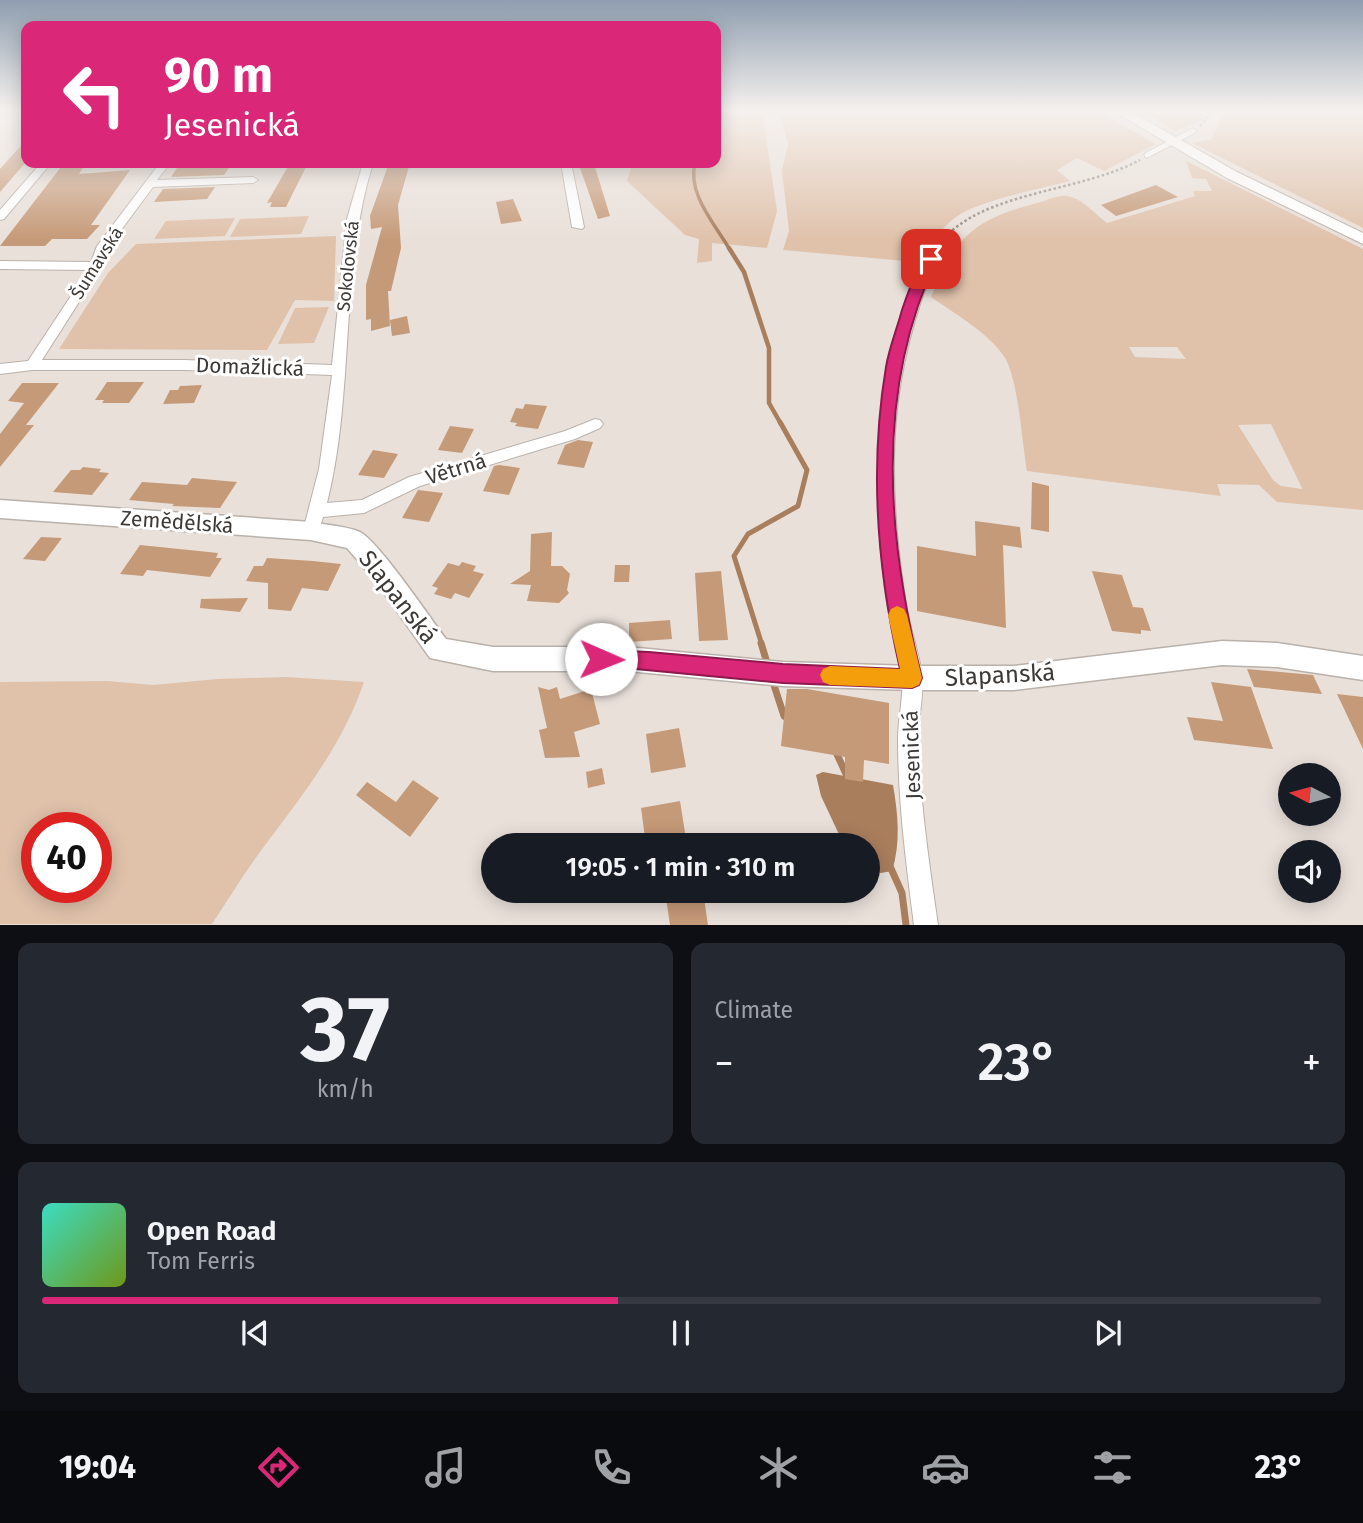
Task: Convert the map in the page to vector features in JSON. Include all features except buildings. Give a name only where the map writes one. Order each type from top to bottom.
[{"type":"main road","points":[[1194,154],[1296,208],[1363,239]]},
{"type":"street","points":[[0,217],[42,168]]},
{"type":"street","name":"Šumavská","points":[[32,365],[96,266],[101,249],[161,168]]},
{"type":"street","name":"Sokolovská","points":[[337,370],[352,222],[367,168]]},
{"type":"street","points":[[567,168],[578,227]]},
{"type":"street","points":[[149,184],[253,180]]},
{"type":"street","name":"Jesenická","points":[[926,925],[919,875],[908,738],[912,678],[898,620],[888,551],[884,482],[886,427],[894,364],[912,296],[931,259]]},
{"type":"street","points":[[0,265],[96,266]]},
{"type":"street","name":"Domažlická","points":[[0,369],[32,365],[184,365],[337,370]]},
{"type":"street","points":[[314,521],[328,453],[337,370]]},
{"type":"street","name":"Větrná","points":[[314,521],[364,506],[415,481],[570,435],[595,424]]},
{"type":"street","name":"Zemědělská","points":[[0,509],[314,521],[354,540]]},
{"type":"street","name":"Slapanská","points":[[354,540],[382,572],[439,650],[459,655],[493,659],[628,659],[783,674],[912,678],[1014,678],[1222,653],[1277,655],[1363,668]]},
{"type":"path","points":[[931,259],[942,238],[963,221],[986,210],[1095,180],[1132,165],[1147,155]]},
{"type":"shaded area","points":[[721,154],[768,154],[777,211],[767,248],[712,243],[712,261],[697,263],[699,239],[685,235],[627,181],[631,168],[721,168]]},
{"type":"shaded area","points":[[786,154],[1136,154],[1104,171],[1077,158],[1057,170],[1070,181],[966,211],[934,238],[916,262],[783,250],[789,231],[782,171]]},
{"type":"shaded area","points":[[1214,154],[1363,154],[1363,228]]},
{"type":"shaded area","points":[[1186,161],[1363,249],[1363,510],[1277,502],[1259,485],[1217,484],[1221,496],[1027,471],[1016,393],[1008,364],[988,338],[931,297],[949,259],[959,245],[969,233],[997,216],[1064,196],[1079,200],[1107,223],[1195,196],[1193,191],[1212,191],[1206,179],[1192,178]],"holes":[[[1129,347],[1177,347],[1186,359],[1135,357]],[[1271,424],[1302,488],[1302,489],[1281,486],[1273,480],[1238,425]]]},
{"type":"shaded area","points":[[309,216],[301,234],[230,237],[240,219]]},
{"type":"shaded area","points":[[235,218],[225,236],[154,239],[166,221]]},
{"type":"shaded area","points":[[336,236],[334,301],[295,300],[267,350],[59,349],[108,273],[136,244]]},
{"type":"shaded area","points":[[329,307],[314,343],[278,344],[295,308]]},
{"type":"shaded area","points":[[286,677],[364,682],[332,750],[212,924],[0,924],[0,682],[107,681],[153,685],[217,679]]},
{"type":"shaded area","points":[[823,772],[893,785],[898,828],[892,871],[880,873],[880,833],[838,833],[821,796],[816,775]]},
{"type":"waterway","points":[[695,168],[695,186],[699,197],[730,250]]},
{"type":"waterway","points":[[729,248],[744,272],[769,348],[769,403],[781,424]]},
{"type":"waterway","points":[[762,645],[734,556],[748,534],[798,506],[807,470],[780,422]]},
{"type":"waterway","points":[[761,643],[768,666]]},
{"type":"waterway","points":[[772,679],[784,716],[790,720]]},
{"type":"waterway","points":[[835,750],[847,776]]},
{"type":"waterway","points":[[889,864],[902,893],[906,925]]},
{"type":"slow traffic","points":[[830,675],[912,678],[897,615]]},
{"type":"route","points":[[601,659],[628,659],[783,674],[912,678],[898,620],[888,551],[884,482],[886,427],[894,364],[912,296],[931,259]]}]
